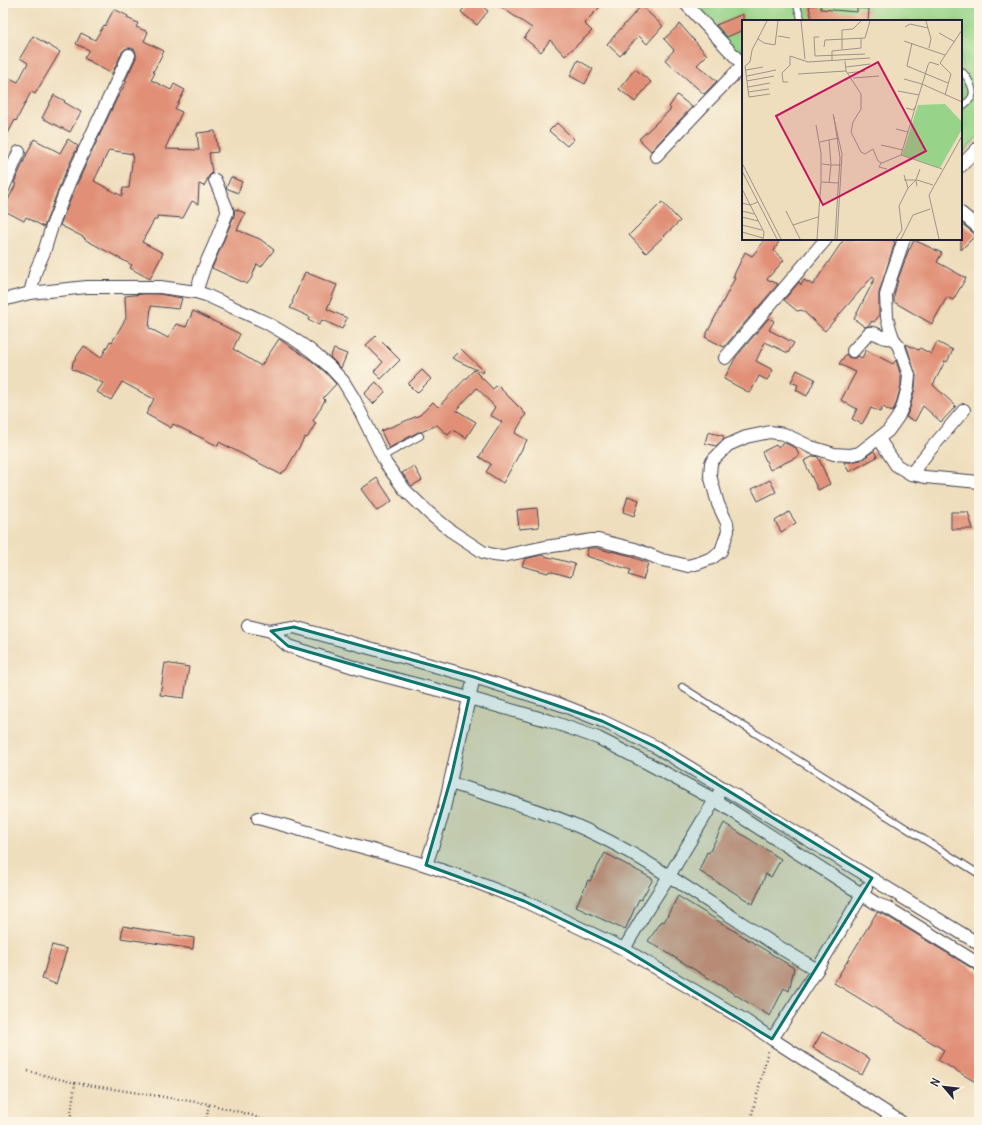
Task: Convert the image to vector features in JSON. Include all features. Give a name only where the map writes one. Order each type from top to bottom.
[{"type":"street","points":[[685,3],[742,64]]},
{"type":"street","points":[[30,294],[36,270],[69,183],[129,55]]},
{"type":"street","points":[[656,156],[742,66]]},
{"type":"street","points":[[962,165],[979,147]]},
{"type":"street","points":[[3,189],[19,152]]},
{"type":"street","points":[[196,292],[204,268],[227,213],[215,180]]},
{"type":"street","points":[[962,214],[979,228]]},
{"type":"street","points":[[725,358],[825,240]]},
{"type":"street","points":[[3,300],[30,294],[86,287],[160,287],[196,292],[223,302],[267,323],[294,339],[329,366],[343,381],[382,457],[405,490],[430,514],[451,531],[483,552],[503,556],[545,547],[598,540],[635,549],[662,560],[688,566],[712,558],[721,551],[728,531],[727,523],[718,504],[710,475],[711,464],[728,445],[746,437],[770,432],[784,434],[810,447],[834,454],[850,455],[859,453],[888,431],[898,417],[903,406],[908,386],[908,375],[899,347],[893,338],[890,329],[887,317],[886,295],[890,277],[904,240]]},
{"type":"street","points":[[853,351],[869,333],[872,332],[884,338],[893,338]]},
{"type":"street","points":[[911,474],[964,410]]},
{"type":"street","points":[[878,438],[896,466],[911,474],[925,477],[979,482]]},
{"type":"street","points":[[248,626],[271,631],[294,627],[474,677],[559,704],[602,720],[656,747],[979,944]]},
{"type":"street","points":[[271,631],[288,646],[369,672],[550,721],[598,738],[715,800],[877,904],[888,908],[979,964]]},
{"type":"street","points":[[426,865],[442,817],[474,677]]},
{"type":"street","points":[[598,738],[602,720]]},
{"type":"street","points":[[450,783],[515,803],[575,826],[634,854],[817,970]]},
{"type":"street","points":[[624,949],[722,787]]},
{"type":"street","points":[[258,818],[426,865],[524,901],[624,949],[746,1021],[901,1122]]},
{"type":"street","points":[[772,1039],[817,970],[872,878]]},
{"type":"lane","points":[[796,3],[802,20]]},
{"type":"lane","points":[[962,72],[972,87],[973,95],[969,101],[962,106]]},
{"type":"lane","points":[[382,457],[420,436]]},
{"type":"lane","points":[[682,687],[979,874]]},
{"type":"path","points":[[750,1122],[766,1056],[772,1039]]},
{"type":"path","points":[[28,1071],[75,1083],[209,1104],[251,1115],[268,1122]]},
{"type":"path","points":[[70,1122],[75,1083]]},
{"type":"path","points":[[206,1122],[209,1104]]},
{"type":"highlighted area","points":[[294,627],[474,677],[602,721],[656,747],[872,878],[772,1039],[624,949],[524,901],[426,865],[451,778],[469,698],[288,646],[271,631]]},
{"type":"green space","points":[[690,3],[979,3],[979,136],[962,154],[962,20],[742,20],[742,59]]},
{"type":"building","points":[[468,3],[478,3],[488,11],[477,25],[461,12]]},
{"type":"building","points":[[495,3],[604,3],[584,23],[592,31],[565,56],[550,40],[541,52],[524,38],[532,28]]},
{"type":"building","points":[[820,4],[821,9],[857,12],[857,8],[869,9],[868,20],[812,20],[809,6]]},
{"type":"building","points":[[641,6],[663,26],[647,44],[639,36],[620,56],[607,44]]},
{"type":"building","points":[[114,9],[128,16],[127,18],[138,23],[136,27],[148,32],[144,41],[164,51],[153,72],[155,73],[151,80],[171,90],[174,84],[185,90],[175,109],[182,112],[165,149],[199,150],[197,133],[215,131],[218,152],[209,153],[212,173],[204,186],[199,184],[198,204],[192,201],[183,218],[157,216],[157,220],[154,220],[142,242],[163,253],[150,279],[130,268],[132,265],[60,225],[76,186],[116,100],[127,81],[125,81],[136,58],[135,50],[132,48],[125,49],[122,52],[112,74],[84,58],[89,50],[76,44],[81,33],[95,40],[104,25],[105,26]],"holes":[[[109,150],[133,154],[129,188],[123,188],[122,196],[94,181]]]},
{"type":"building","points":[[743,14],[742,30],[727,37],[716,25]]},
{"type":"building","points":[[680,24],[707,55],[697,65],[717,81],[704,94],[665,60],[674,50],[664,39]]},
{"type":"building","points":[[33,36],[60,52],[35,94],[31,92],[3,143],[3,75],[18,82],[28,63],[20,58]]},
{"type":"building","points":[[578,60],[593,69],[585,84],[570,76]]},
{"type":"building","points":[[635,69],[651,82],[635,102],[619,89]]},
{"type":"building","points":[[54,95],[81,112],[70,132],[42,118]]},
{"type":"building","points":[[677,95],[692,107],[651,151],[639,139],[671,109],[669,107]]},
{"type":"building","points":[[557,123],[574,139],[567,146],[549,131]]},
{"type":"building","points":[[34,139],[60,153],[68,139],[78,146],[62,180],[44,227],[26,217],[24,221],[3,210],[16,184],[14,183]]},
{"type":"building","points":[[231,177],[242,182],[238,193],[226,188]]},
{"type":"building","points":[[662,202],[680,221],[646,253],[629,235]]},
{"type":"building","points":[[235,209],[245,213],[237,230],[260,239],[274,250],[261,267],[257,264],[251,279],[247,284],[212,268],[234,216]]},
{"type":"building","points":[[962,224],[976,235],[961,250],[962,240]]},
{"type":"building","points":[[765,240],[780,240],[774,251],[784,260],[767,279],[778,284],[724,347],[705,337],[735,278],[733,277],[745,252],[752,256]]},
{"type":"building","points":[[843,240],[892,240],[895,242],[879,293],[879,316],[869,325],[865,327],[854,319],[875,278],[873,276],[825,331],[802,310],[797,311],[784,300],[799,282],[801,285],[804,280],[813,285]]},
{"type":"building","points":[[914,240],[942,253],[937,262],[966,278],[953,300],[947,297],[932,324],[894,302],[898,279],[909,249]]},
{"type":"building","points":[[305,272],[337,285],[327,309],[347,318],[342,329],[322,320],[319,325],[308,320],[310,317],[290,308]]},
{"type":"building","points":[[159,294],[182,298],[179,309],[151,306],[149,328],[168,338],[176,324],[186,327],[193,311],[240,334],[233,349],[261,366],[279,339],[309,359],[324,371],[336,384],[323,398],[325,400],[313,421],[316,423],[307,438],[305,437],[286,470],[280,474],[219,442],[218,446],[173,424],[171,428],[146,414],[154,399],[122,382],[111,400],[97,392],[103,383],[72,369],[73,362],[84,346],[101,358],[110,341],[112,342],[126,318],[125,296]]},
{"type":"building","points":[[769,318],[774,321],[769,330],[794,343],[788,353],[765,342],[756,361],[773,370],[767,380],[759,376],[750,393],[724,379],[736,357]]},
{"type":"building","points":[[376,336],[400,360],[381,379],[374,372],[383,362],[366,345]]},
{"type":"building","points":[[937,342],[953,350],[947,362],[945,361],[933,385],[956,406],[941,422],[923,406],[915,421],[906,417],[915,388],[916,376],[906,344],[918,350],[920,348],[931,354]]},
{"type":"building","points":[[334,349],[347,354],[341,368],[330,357]]},
{"type":"building","points":[[461,349],[484,371],[483,373],[452,358]]},
{"type":"building","points":[[866,350],[893,364],[896,360],[901,376],[901,385],[896,404],[892,412],[883,407],[880,412],[871,408],[862,424],[852,419],[857,409],[841,400],[856,372],[839,364],[846,354],[851,358],[858,356],[862,358]]},
{"type":"building","points":[[422,370],[431,379],[417,393],[408,384]]},
{"type":"building","points":[[474,370],[493,389],[497,385],[526,414],[515,433],[527,440],[503,483],[486,472],[491,464],[479,457],[502,422],[490,415],[495,407],[477,388],[456,410],[476,422],[466,438],[453,430],[448,435],[437,425],[418,432],[389,448],[381,431],[420,415],[433,402],[438,407]]},
{"type":"building","points":[[797,370],[815,379],[807,396],[796,390],[798,385],[791,382]]},
{"type":"building","points":[[376,382],[385,392],[373,404],[364,394]]},
{"type":"building","points":[[708,432],[724,436],[723,440],[716,446],[705,443]]},
{"type":"building","points":[[785,443],[796,448],[799,456],[770,470],[762,452],[776,445],[777,447]]},
{"type":"building","points":[[874,451],[877,457],[849,472],[844,462],[861,460]]},
{"type":"building","points":[[814,456],[818,457],[830,484],[818,490],[804,461]]},
{"type":"building","points":[[414,466],[422,480],[412,486],[402,473]]},
{"type":"building","points":[[377,478],[392,501],[377,511],[361,489]]},
{"type":"building","points":[[770,480],[776,492],[758,501],[752,489]]},
{"type":"building","points":[[628,496],[639,500],[634,516],[623,512]]},
{"type":"building","points":[[537,508],[539,527],[519,529],[517,510]]},
{"type":"building","points":[[789,512],[796,523],[781,532],[775,521]]},
{"type":"building","points":[[951,512],[968,512],[973,529],[951,529]]},
{"type":"building","points":[[588,548],[597,548],[632,556],[648,563],[643,580],[629,575],[631,570],[586,556]]},
{"type":"building","points":[[541,555],[575,564],[571,577],[522,566],[525,559]]},
{"type":"building","points":[[165,663],[189,667],[184,698],[160,695]]},
{"type":"building","points":[[724,823],[781,859],[771,877],[766,874],[753,904],[699,871],[707,852],[709,853]]},
{"type":"building","points":[[605,853],[653,879],[641,900],[639,899],[625,930],[576,907],[588,880],[590,881]]},
{"type":"building","points":[[678,896],[794,968],[789,991],[784,988],[770,1016],[648,941],[662,921],[664,922]]},
{"type":"building","points":[[877,912],[885,915],[979,971],[979,1084],[938,1060],[944,1050],[834,983]]},
{"type":"building","points":[[123,926],[194,938],[193,949],[121,938]]},
{"type":"building","points":[[52,945],[67,949],[56,984],[42,979]]},
{"type":"building","points":[[822,1032],[870,1059],[862,1075],[813,1048]]}]
